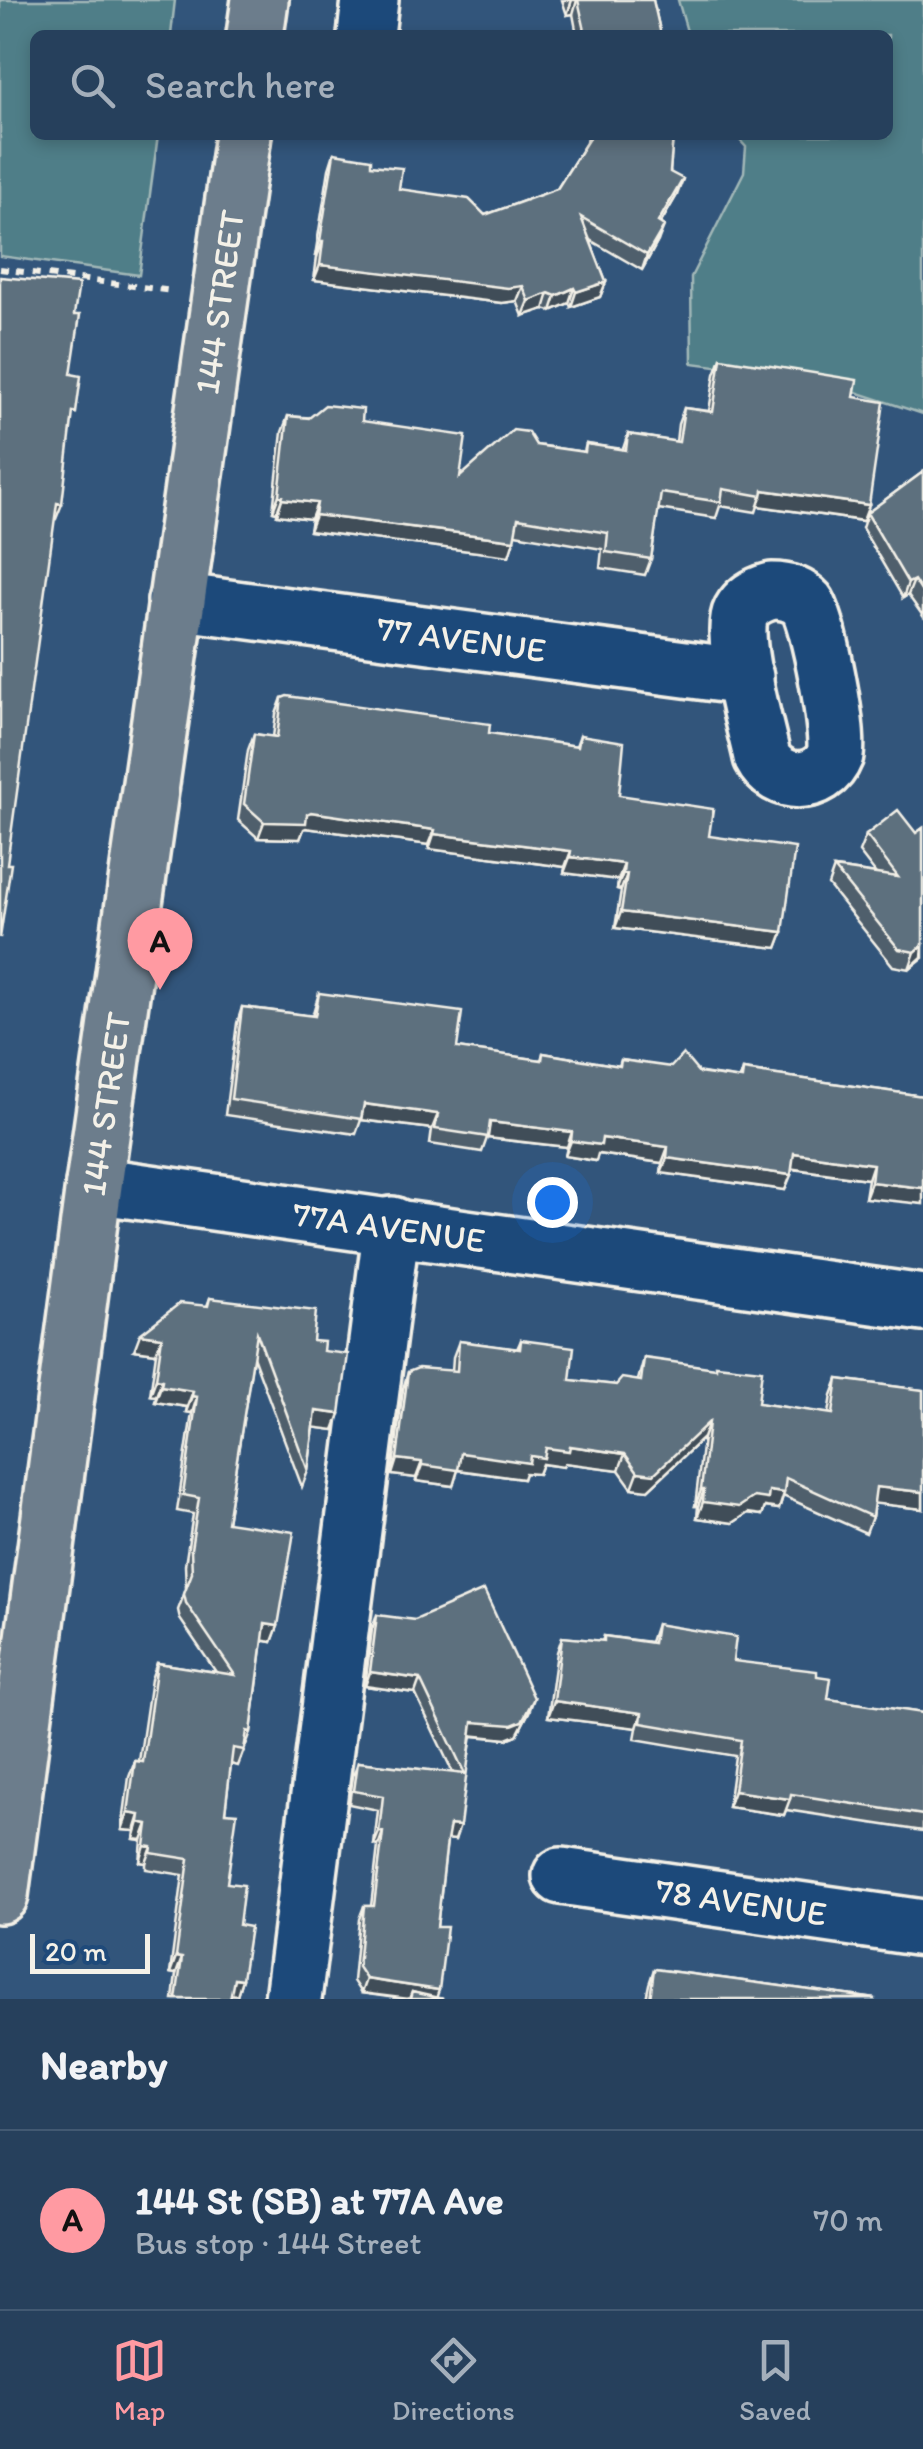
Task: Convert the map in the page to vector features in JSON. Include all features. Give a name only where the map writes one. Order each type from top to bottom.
[{"type":"main road","points":[[256,30],[260,0]]},
{"type":"main road","name":"144 STREET","points":[[0,1896],[6,1814],[241,140]]},
{"type":"street","points":[[367,30],[370,0]]},
{"type":"street","name":"77 AVENUE","points":[[176,601],[745,677]]},
{"type":"street","name":"77A AVENUE","points":[[94,1185],[923,1303]]},
{"type":"street","points":[[293,1999],[392,1226]]},
{"type":"street","name":"78 AVENUE","points":[[561,1876],[923,1928]]},
{"type":"path","points":[[0,269],[184,293]]},
{"type":"green space","points":[[0,0],[175,0],[172,30],[30,30],[30,140],[157,140],[139,275],[0,256]]},
{"type":"green space","points":[[678,0],[923,0],[923,414],[816,379],[692,363],[691,277],[744,172],[746,147],[740,140],[893,140],[893,30],[687,30]]},
{"type":"building","points":[[578,0],[653,0],[660,30],[585,30]]},
{"type":"building","points":[[588,140],[673,140],[670,172],[683,179],[658,222],[664,226],[647,255],[581,217],[606,282],[576,292],[574,288],[529,301],[523,286],[508,288],[320,265],[334,153],[371,159],[371,165],[402,168],[399,189],[469,199],[485,215],[557,189]]},
{"type":"building","points":[[0,277],[79,284],[74,315],[80,315],[71,374],[81,376],[62,504],[57,503],[0,938]]},
{"type":"building","points":[[721,358],[857,380],[854,397],[884,402],[869,505],[763,490],[762,496],[723,489],[721,502],[661,493],[651,559],[606,552],[608,533],[518,518],[514,540],[315,515],[317,503],[282,499],[279,495],[288,416],[309,418],[325,405],[363,409],[362,421],[466,436],[460,477],[513,430],[528,432],[536,445],[585,452],[586,444],[626,450],[628,434],[679,442],[684,408],[713,412]]},
{"type":"building","points":[[923,472],[923,594],[914,580],[908,583],[867,513]]},
{"type":"building","points":[[282,698],[490,724],[489,733],[578,746],[580,735],[624,742],[619,795],[713,809],[709,836],[795,848],[783,932],[621,912],[627,874],[623,873],[624,864],[570,857],[571,851],[434,834],[435,830],[311,812],[306,823],[264,822],[244,804],[254,734],[277,737]]},
{"type":"building","points":[[898,810],[916,833],[923,828],[923,945],[915,952],[899,949],[834,868],[898,877],[866,835]]},
{"type":"building","points":[[319,993],[462,1012],[457,1048],[542,1060],[543,1053],[620,1066],[621,1060],[671,1067],[683,1054],[699,1073],[742,1079],[743,1070],[923,1096],[923,1188],[871,1182],[873,1164],[794,1153],[791,1175],[667,1158],[668,1147],[602,1138],[601,1145],[571,1141],[572,1132],[490,1122],[488,1137],[435,1129],[438,1114],[364,1104],[361,1119],[231,1099],[242,1007],[315,1016]]},
{"type":"building","points":[[210,1298],[316,1311],[313,1341],[324,1342],[323,1351],[348,1354],[340,1414],[316,1411],[308,1471],[257,1333],[227,1522],[294,1532],[278,1626],[265,1624],[251,1732],[247,1731],[244,1750],[233,1748],[225,1812],[237,1813],[227,1883],[244,1885],[239,1925],[250,1927],[242,1979],[234,1978],[230,1999],[176,1999],[182,1958],[176,1957],[189,1859],[151,1853],[152,1847],[145,1846],[148,1824],[139,1822],[140,1815],[128,1813],[135,1761],[143,1762],[157,1663],[235,1675],[186,1603],[184,1594],[192,1573],[191,1549],[199,1498],[183,1495],[197,1397],[192,1396],[193,1391],[161,1386],[162,1380],[156,1379],[162,1337],[140,1334],[180,1303],[208,1306]]},
{"type":"building","points":[[521,1340],[574,1347],[570,1380],[616,1385],[622,1378],[641,1381],[644,1358],[762,1370],[758,1403],[833,1414],[838,1379],[923,1390],[923,1492],[876,1487],[872,1517],[786,1478],[784,1493],[769,1491],[768,1499],[754,1497],[739,1507],[703,1502],[709,1422],[654,1474],[638,1472],[625,1454],[570,1446],[569,1451],[546,1448],[544,1458],[530,1456],[529,1463],[461,1453],[458,1470],[397,1459],[408,1372],[418,1368],[457,1371],[459,1341],[520,1349]]},
{"type":"building","points":[[484,1590],[534,1698],[522,1721],[512,1725],[473,1722],[460,1826],[450,1825],[447,1841],[437,1927],[447,1927],[439,1990],[366,1979],[358,1967],[364,1906],[374,1906],[383,1796],[354,1791],[358,1762],[465,1774],[420,1679],[370,1672],[377,1615],[415,1620]]},
{"type":"building","points":[[656,1624],[736,1637],[733,1661],[817,1671],[817,1676],[831,1678],[828,1699],[923,1713],[923,1815],[791,1794],[790,1799],[734,1791],[741,1740],[641,1723],[642,1713],[554,1701],[562,1637],[604,1641],[604,1636],[653,1643]]},
{"type":"building","points":[[654,1969],[876,1999],[650,1999]]},
{"type":"building","points":[[412,1992],[443,1999],[410,1999]]},
{"type":"place","name":"144 St (SB) at 77A Ave","points":[[160,990]]}]
